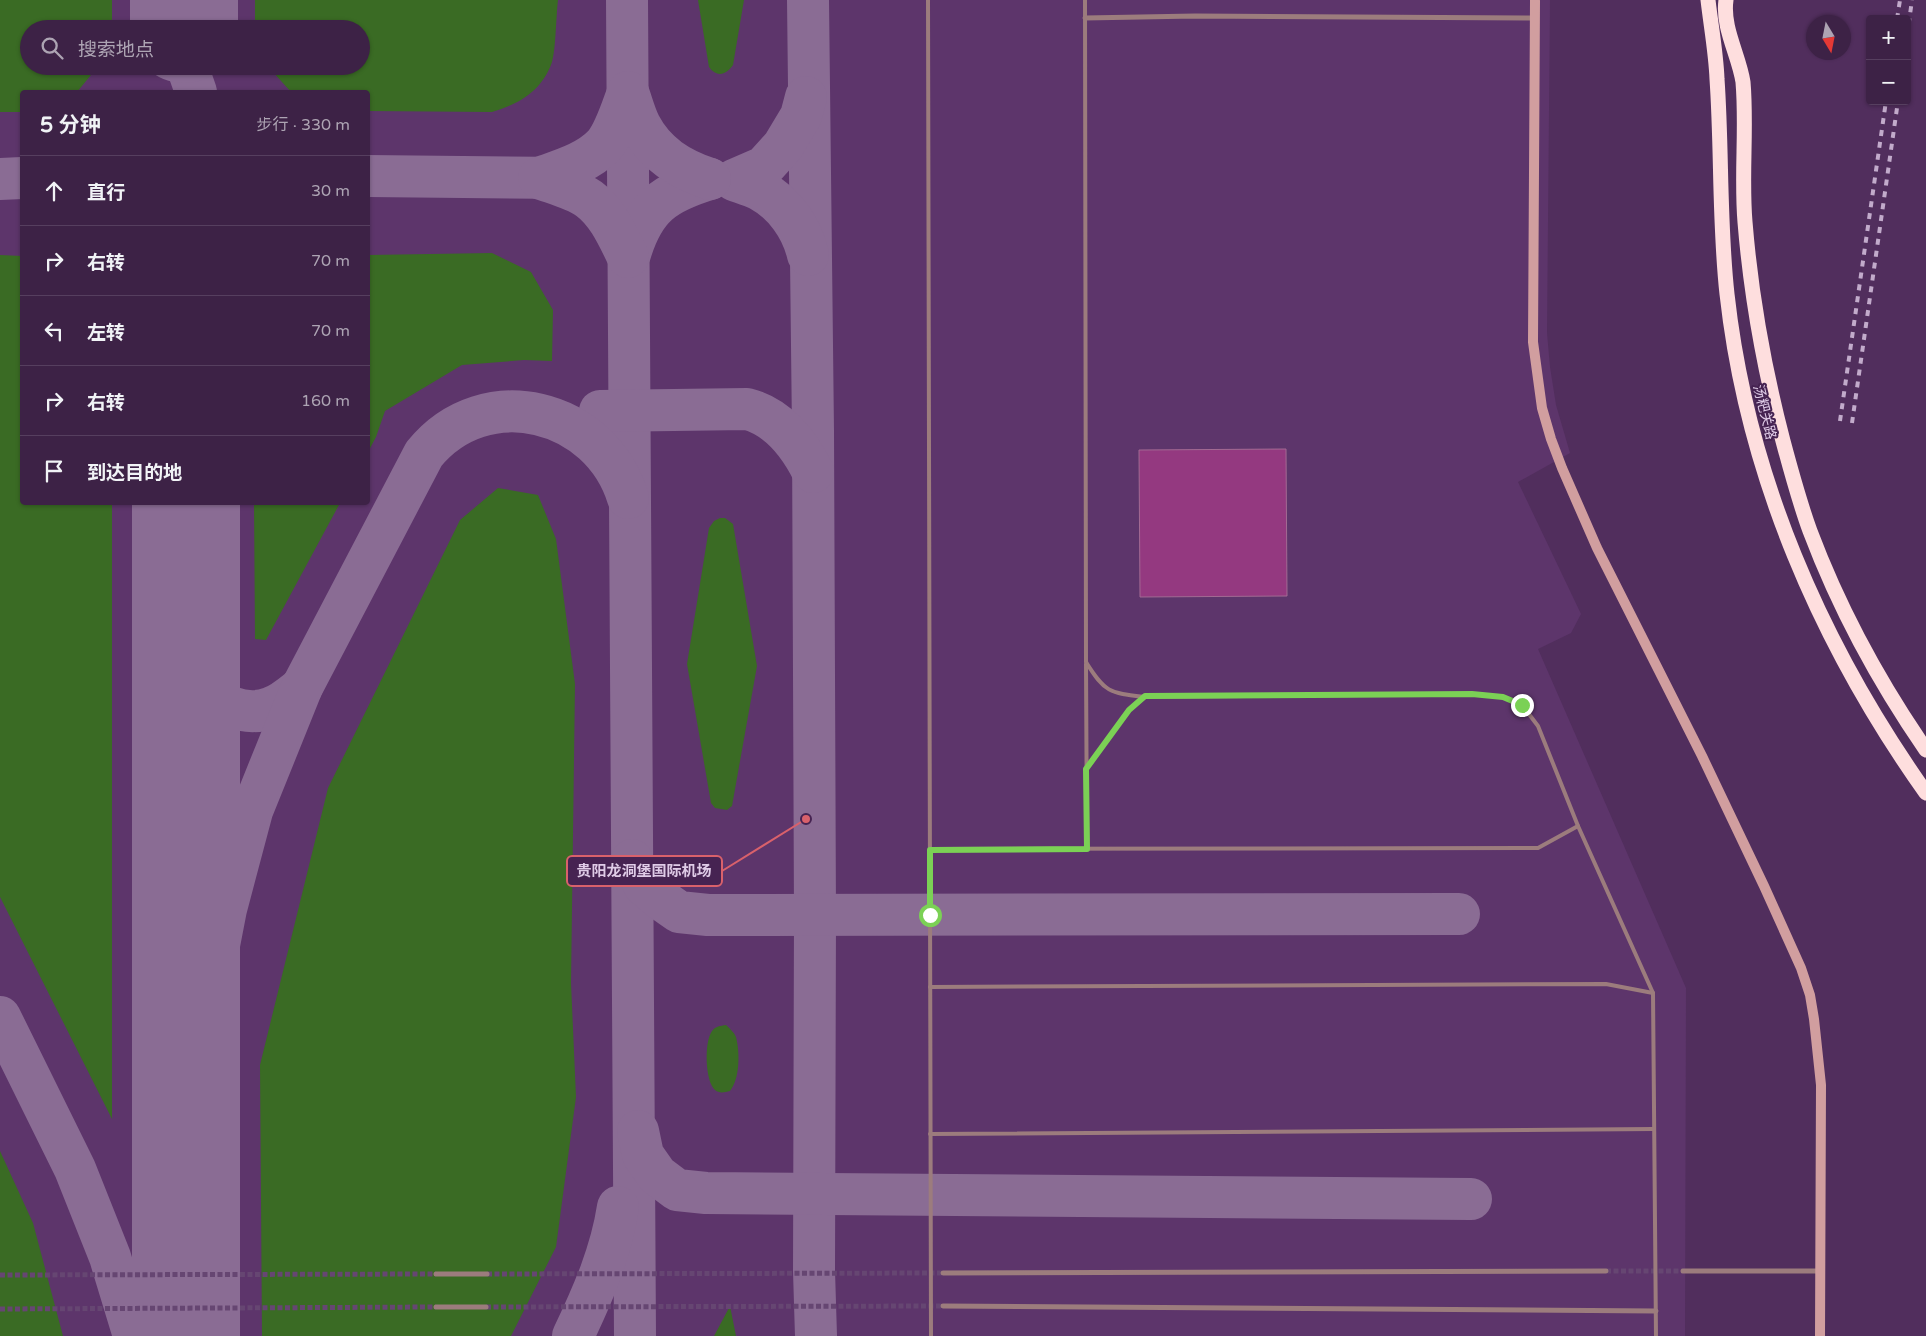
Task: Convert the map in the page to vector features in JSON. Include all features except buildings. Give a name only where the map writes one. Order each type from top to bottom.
[{"type":"highway","name":"汤粑关路","points":[[1708,0],[1718,81],[1720,208],[1727,294],[1732,334],[1752,429],[1777,514],[1825,625],[1879,722],[1926,792]]},
{"type":"highway","name":"汤粑关路","points":[[1726,0],[1726,20],[1741,68],[1743,82],[1745,220],[1756,314],[1768,382],[1796,493],[1823,564],[1845,612],[1883,683],[1926,750]]},
{"type":"street","points":[[1535,1],[1533,342],[1542,408],[1562,468],[1597,548],[1702,756],[1764,886],[1790,942],[1810,995],[1819,1048],[1821,1085],[1820,1336]]},
{"type":"street","points":[[1085,18],[1195,16],[1535,18]]},
{"type":"street","points":[[943,1273],[1606,1271]]},
{"type":"street","points":[[1683,1271],[1820,1271]]},
{"type":"street","points":[[436,1274],[487,1274]]},
{"type":"street","points":[[942,1306],[1656,1311]]},
{"type":"street","points":[[436,1307],[486,1307]]},
{"type":"lane","points":[[928,0],[931,1336]]},
{"type":"lane","points":[[1085,0],[1087,849]]},
{"type":"lane","points":[[1086,662],[1097,680],[1114,693],[1145,696],[1472,694],[1503,697],[1522,705],[1538,726],[1578,826],[1653,993],[1656,1336]]},
{"type":"lane","points":[[1086,769],[1129,710],[1145,696]]},
{"type":"lane","points":[[930,850],[1538,848],[1578,826]]},
{"type":"lane","points":[[930,988],[1606,984],[1653,993]]},
{"type":"lane","points":[[930,1134],[1654,1129]]},
{"type":"shaded area","points":[[0,0],[1550,0],[1547,333],[1556,405],[1570,453],[1518,482],[1581,614],[1571,633],[1538,649],[1686,988],[1685,1336],[0,1336]]},
{"type":"green space","points":[[0,0],[112,0],[112,20],[20,20],[20,75],[91,75],[79,90],[20,90],[20,112],[0,112]]},
{"type":"green space","points":[[255,0],[558,0],[553,56],[548,72],[528,95],[511,105],[492,112],[370,111],[370,90],[289,90],[276,75],[370,75],[370,20],[255,20]]},
{"type":"green space","points":[[698,0],[744,0],[733,65],[721,74],[715,73],[709,67]]},
{"type":"green space","points":[[492,253],[531,272],[553,310],[552,361],[524,360],[462,365],[385,411],[370,448],[370,255]]},
{"type":"green space","points":[[0,255],[20,256],[20,505],[112,505],[112,1119],[0,897]]},
{"type":"green space","points":[[498,488],[538,495],[556,539],[575,684],[571,983],[576,1097],[556,1247],[511,1336],[262,1336],[260,1065],[328,788],[460,520]]},
{"type":"green space","points":[[254,505],[339,505],[266,640],[255,639]]},
{"type":"green space","points":[[725,518],[733,524],[757,666],[732,806],[727,810],[715,808],[711,803],[687,664],[709,528],[714,521]]},
{"type":"green space","points":[[726,1025],[736,1037],[738,1065],[736,1080],[730,1091],[721,1092],[715,1090],[709,1079],[707,1052],[709,1036],[712,1031],[717,1027]]},
{"type":"green space","points":[[0,1151],[33,1223],[63,1336],[0,1336]]},
{"type":"green space","points":[[730,1306],[736,1336],[714,1336]]},
{"type":"taxiway","points":[[627,0],[635,1336]]},
{"type":"taxiway","points":[[808,0],[813,431],[814,1271],[816,1336]]},
{"type":"taxiway","points":[[190,75],[195,90]]},
{"type":"taxiway","points":[[628,257],[612,226],[596,205],[578,192],[539,178],[565,169],[590,157],[604,145],[615,127],[628,92],[640,125],[653,144],[669,159],[710,179]]},
{"type":"taxiway","points":[[806,97],[801,116],[783,146],[764,167],[734,180],[769,195],[784,209],[797,226],[808,255]]},
{"type":"taxiway","points":[[370,176],[567,178]]},
{"type":"taxiway","points":[[0,179],[20,178]]},
{"type":"taxiway","points":[[630,254],[642,224],[658,204],[680,190],[710,179]]},
{"type":"taxiway","points":[[600,411],[747,409],[768,418],[778,425],[801,451],[813,472]]},
{"type":"taxiway","points":[[186,1114],[200,1025],[213,976],[226,909],[252,811],[302,687],[424,454],[449,431],[478,417],[508,411],[539,414],[568,425],[593,443],[614,467],[628,498]]},
{"type":"taxiway","points":[[186,652],[201,684],[214,698],[231,707],[251,711],[270,708],[283,702],[302,687]]},
{"type":"taxiway","points":[[632,860],[644,885],[659,898],[679,912],[708,915],[1459,914]]},
{"type":"taxiway","points":[[0,1017],[75,1169],[110,1257],[134,1336]]},
{"type":"taxiway","points":[[638,1131],[643,1155],[657,1175],[677,1190],[706,1193],[1471,1199]]},
{"type":"taxiway","points":[[573,1336],[606,1257],[618,1207]]},
{"type":"runway","points":[[184,0],[184,20]]},
{"type":"runway","points":[[186,505],[186,1336]]},
{"type":"tunnel","points":[[1606,1271],[1683,1271]]},
{"type":"tunnel","points":[[487,1274],[943,1273]]},
{"type":"tunnel","points":[[0,1275],[436,1274]]},
{"type":"tunnel","points":[[486,1307],[943,1306]]},
{"type":"tunnel","points":[[0,1309],[436,1307]]},
{"type":"railway","points":[[1898,15],[1900,0]]},
{"type":"railway","points":[[1910,15],[1912,0]]},
{"type":"railway","points":[[1840,421],[1885,105]]},
{"type":"railway","points":[[1852,423],[1897,105]]},
{"type":"place","name":"贵阳龙洞堡国际机场","points":[[806,819]]},
{"type":"route","points":[[930,915],[930,850],[1087,849],[1086,769],[1129,710],[1145,696],[1472,694],[1503,697],[1522,705]]}]
